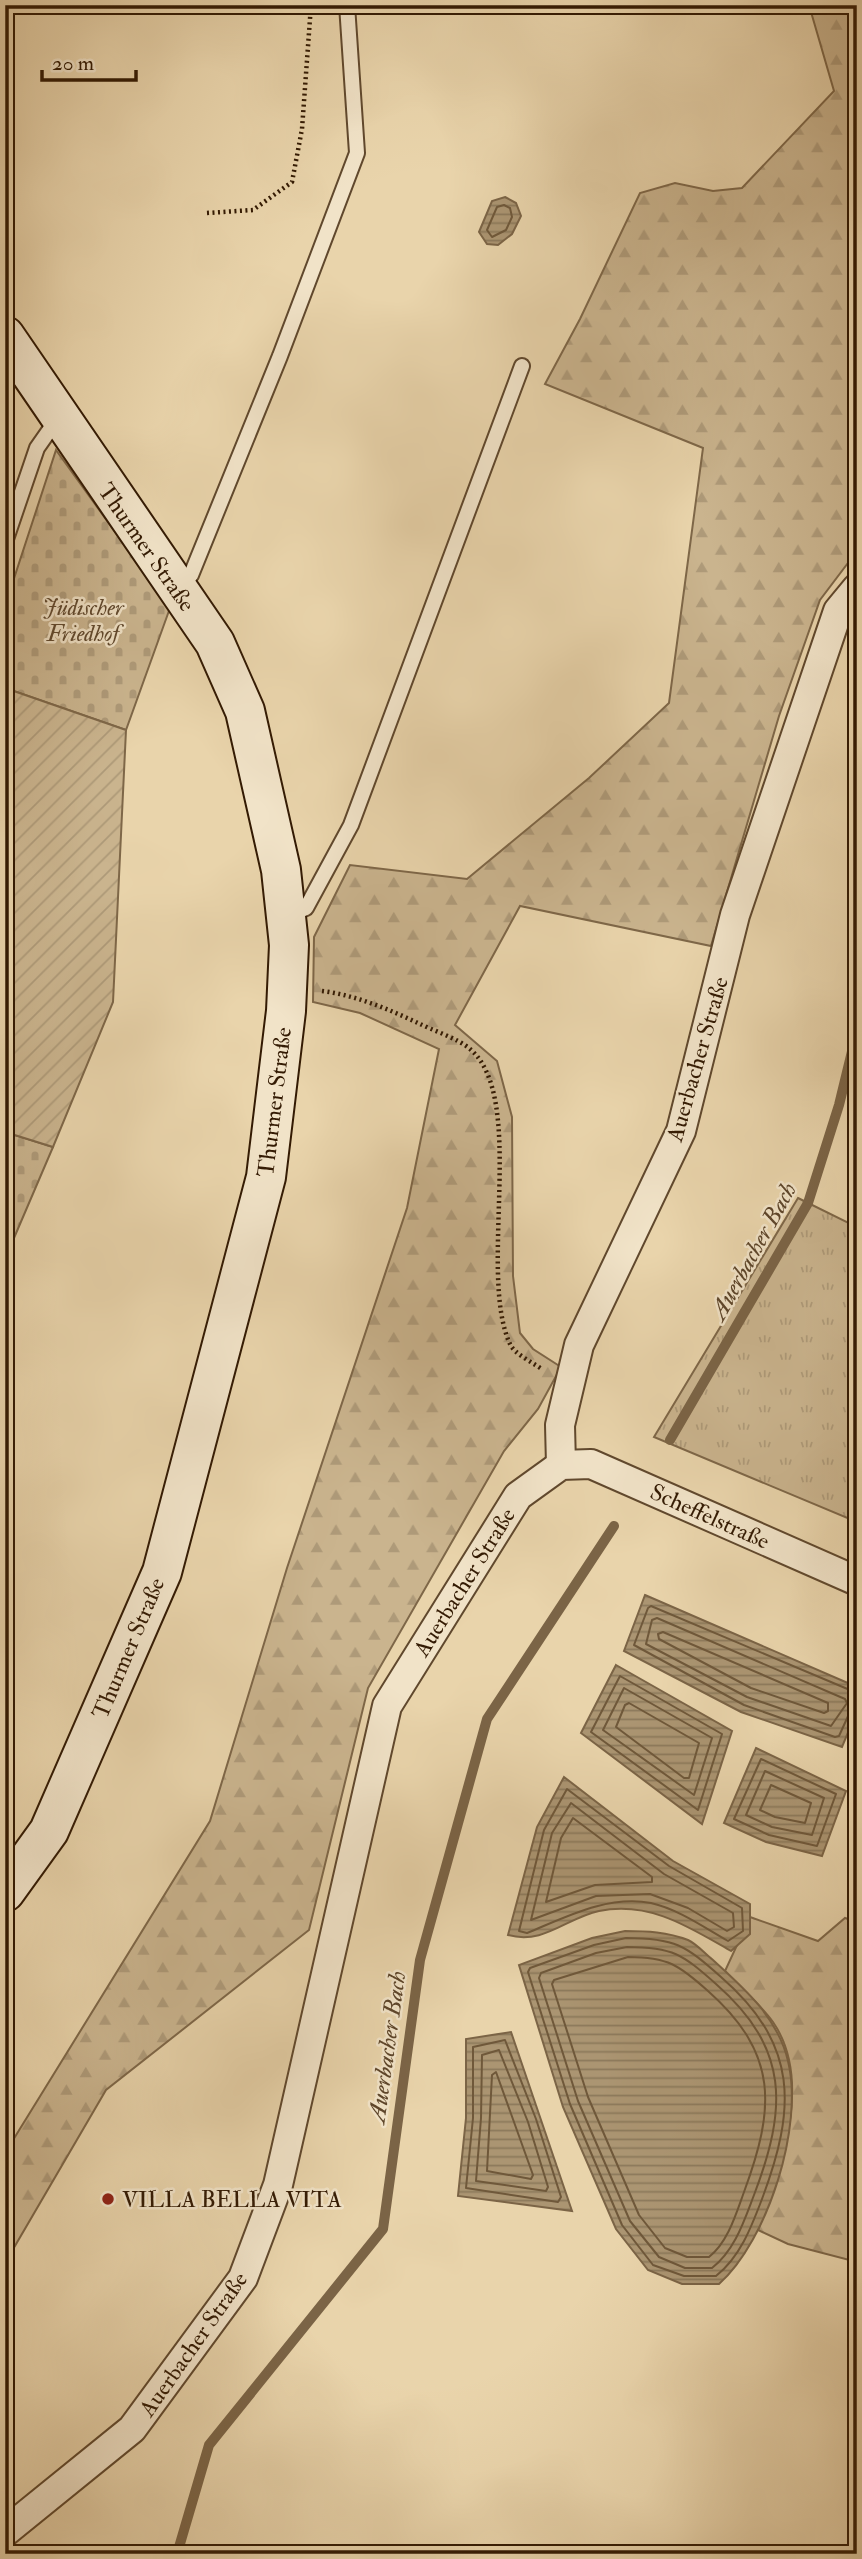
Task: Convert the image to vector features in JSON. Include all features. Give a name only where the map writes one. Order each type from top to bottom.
[{"type":"street","name":"Thurmer Straße","points":[[5,336],[215,643],[246,711],[281,870],[289,945],[287,987],[266,1177],[162,1572],[49,1831],[5,1892]]},
{"type":"street","name":"Auerbacher Straße","points":[[5,2532],[132,2429],[243,2278],[278,2185],[387,1706],[518,1496],[561,1465],[560,1425],[579,1345],[596,1304],[681,1131],[735,915],[838,611],[857,588]]},
{"type":"street","name":"Scheffelstraße","points":[[561,1465],[591,1464],[857,1581]]},
{"type":"lane","points":[[178,590],[191,575],[280,356],[357,153],[347,5]]},
{"type":"lane","points":[[286,916],[306,908],[351,825],[522,366]]},
{"type":"lane","points":[[5,542],[37,448],[59,417]]},
{"type":"path","points":[[207,213],[253,210],[292,182],[302,129],[311,5]]},
{"type":"path","points":[[287,987],[336,992],[393,1011],[470,1048],[485,1067],[495,1105],[500,1152],[498,1300],[510,1347],[567,1387]]},
{"type":"green space","points":[[809,5],[857,5],[857,551],[820,600],[779,716],[711,946],[520,906],[455,1025],[497,1061],[512,1117],[513,1276],[520,1333],[533,1349],[561,1367],[538,1409],[504,1451],[368,1688],[309,1930],[106,2090],[5,2263],[5,2153],[210,1821],[287,1568],[407,1208],[439,1049],[360,1013],[313,1002],[314,937],[350,865],[467,879],[589,778],[669,703],[703,448],[545,384],[580,319],[640,193],[675,183],[713,191],[742,188],[834,91]]},
{"type":"green space","name":"Jüdischer Friedhof","points":[[56,450],[170,608],[126,730],[5,688],[5,606]]},
{"type":"green space","points":[[5,688],[126,730],[113,1002],[53,1147],[5,1132]]},
{"type":"green space","points":[[5,1132],[53,1147],[5,1259]]},
{"type":"green space","points":[[798,1198],[857,1227],[857,1522],[654,1437]]},
{"type":"green space","points":[[750,1917],[818,1941],[845,1918],[857,1922],[857,2262],[788,2244],[758,2230],[783,2154],[792,2098],[791,2071],[785,2046],[773,2022],[725,1971]]},
{"type":"water","points":[[505,197],[516,203],[521,216],[512,234],[498,245],[487,244],[479,232],[492,201]]},
{"type":"water","points":[[645,1595],[857,1687],[857,1711],[842,1747],[741,1712],[624,1651]]},
{"type":"water","points":[[616,1665],[732,1731],[702,1824],[581,1733]]},
{"type":"water","points":[[756,1748],[846,1791],[822,1856],[766,1842],[724,1823]]},
{"type":"water","points":[[564,1777],[673,1861],[750,1904],[750,1934],[731,1951],[668,1918],[618,1909],[587,1914],[544,1934],[521,1937],[508,1935],[537,1827]]},
{"type":"water","points":[[625,1931],[665,1934],[695,1944],[759,2005],[777,2031],[788,2061],[792,2087],[791,2117],[778,2180],[753,2240],[719,2284],[682,2284],[648,2270],[616,2229],[563,2107],[519,1965],[592,1938]]},
{"type":"water","points":[[511,2032],[572,2211],[458,2196],[466,2118],[466,2039]]},
{"type":"waterway","name":"Auerbacher Bach","points":[[670,1440],[808,1203],[839,1105],[857,1031]]},
{"type":"waterway","name":"Auerbacher Bach","points":[[177,2554],[209,2445],[383,2229],[420,1960],[487,1719],[614,1526]]},
{"type":"place","name":"VILLA BELLA VITA","points":[[108,2199]]}]
